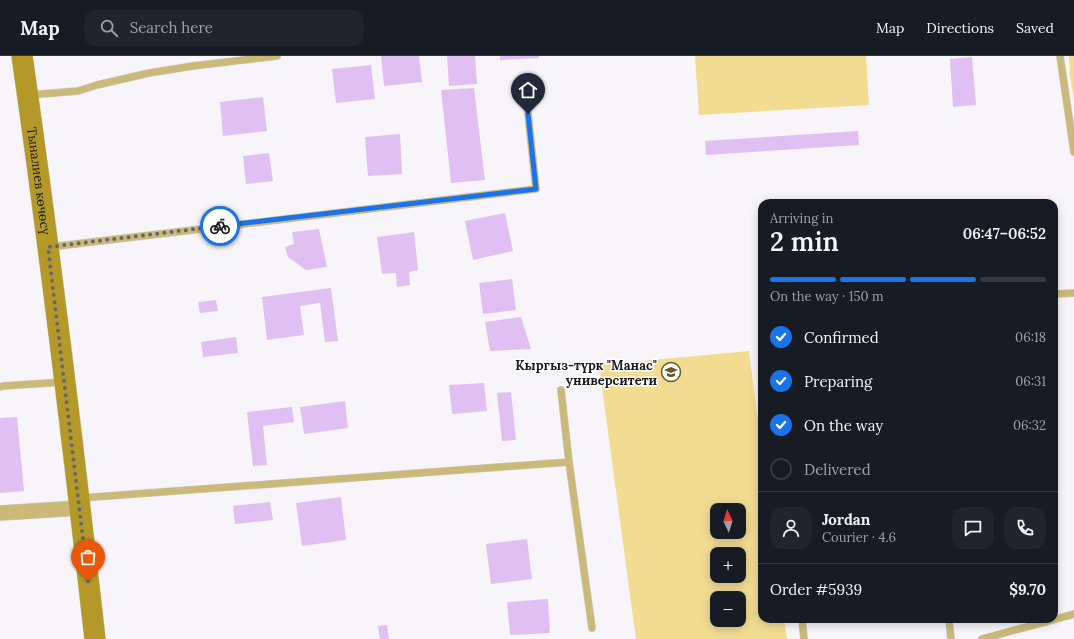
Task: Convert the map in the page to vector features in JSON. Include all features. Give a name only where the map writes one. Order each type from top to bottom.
[{"type":"main road","name":"Тыналиев көчөсү","points":[[22,56],[48,247],[95,639]]},
{"type":"street","points":[[0,513],[79,503]]},
{"type":"lane","points":[[28,95],[78,90],[193,66],[277,56]]},
{"type":"lane","points":[[1060,56],[1074,152]]},
{"type":"lane","points":[[48,247],[536,189],[528,114]]},
{"type":"lane","points":[[1058,294],[1074,293]]},
{"type":"lane","points":[[1,385],[64,382]]},
{"type":"lane","points":[[561,390],[569,462],[592,628]]},
{"type":"lane","points":[[79,503],[569,462]]},
{"type":"lane","points":[[1058,618],[1074,614]]},
{"type":"lane","points":[[802,623],[804,639]]},
{"type":"lane","points":[[949,623],[951,639]]},
{"type":"lane","points":[[982,639],[1041,623]]},
{"type":"shaded area","points":[[695,56],[866,56],[869,105],[699,115]]},
{"type":"shaded area","points":[[1069,56],[1074,56],[1074,100],[1070,76]]},
{"type":"shaded area","points":[[749,351],[758,421],[758,623],[785,623],[787,639],[636,639],[599,365]]},
{"type":"building","points":[[381,56],[419,56],[422,82],[384,86]]},
{"type":"building","points":[[447,56],[475,56],[477,84],[449,86]]},
{"type":"building","points":[[500,56],[539,56],[539,58],[500,60]]},
{"type":"building","points":[[972,57],[976,105],[953,107],[950,59]]},
{"type":"building","points":[[371,65],[375,99],[336,103],[332,69]]},
{"type":"building","points":[[474,88],[485,180],[451,183],[441,90]]},
{"type":"building","points":[[263,97],[267,131],[223,136],[220,102]]},
{"type":"building","points":[[858,131],[859,145],[706,155],[705,141]]},
{"type":"building","points":[[400,134],[402,174],[368,176],[365,137]]},
{"type":"building","points":[[269,153],[273,181],[246,184],[243,156]]},
{"type":"building","points":[[505,213],[513,251],[473,260],[465,221]]},
{"type":"building","points":[[319,229],[327,267],[306,270],[288,257],[285,247],[294,244],[292,232]]},
{"type":"building","points":[[414,232],[418,270],[409,272],[410,285],[397,287],[396,273],[382,274],[377,237]]},
{"type":"building","points":[[512,279],[516,310],[483,314],[479,283]]},
{"type":"building","points":[[331,288],[338,341],[325,342],[320,303],[300,306],[304,335],[267,340],[262,297]]},
{"type":"building","points":[[216,300],[218,311],[200,313],[198,302]]},
{"type":"building","points":[[521,317],[531,349],[490,351],[485,322]]},
{"type":"building","points":[[236,337],[238,353],[203,357],[201,342]]},
{"type":"building","points":[[484,383],[487,411],[452,414],[449,385]]},
{"type":"building","points":[[511,392],[516,440],[502,441],[497,393]]},
{"type":"building","points":[[345,401],[348,428],[304,434],[300,407]]},
{"type":"building","points":[[292,407],[294,422],[263,426],[267,465],[253,466],[247,412]]},
{"type":"building","points":[[17,417],[24,491],[0,493],[0,418]]},
{"type":"building","points":[[341,497],[346,540],[302,546],[296,503]]},
{"type":"building","points":[[270,502],[273,520],[235,524],[233,506]]},
{"type":"building","points":[[527,539],[532,579],[491,584],[486,544]]},
{"type":"building","points":[[548,599],[550,633],[510,635],[507,602]]},
{"type":"building","points":[[387,625],[389,639],[380,639],[378,626]]},
{"type":"way so far","points":[[88,581],[48,247],[220,226]]},
{"type":"place","name":"Кыргыз-түрк \"Манас\" университети","points":[[671,372]]},
{"type":"route","points":[[220,226],[536,189],[528,114]]}]
